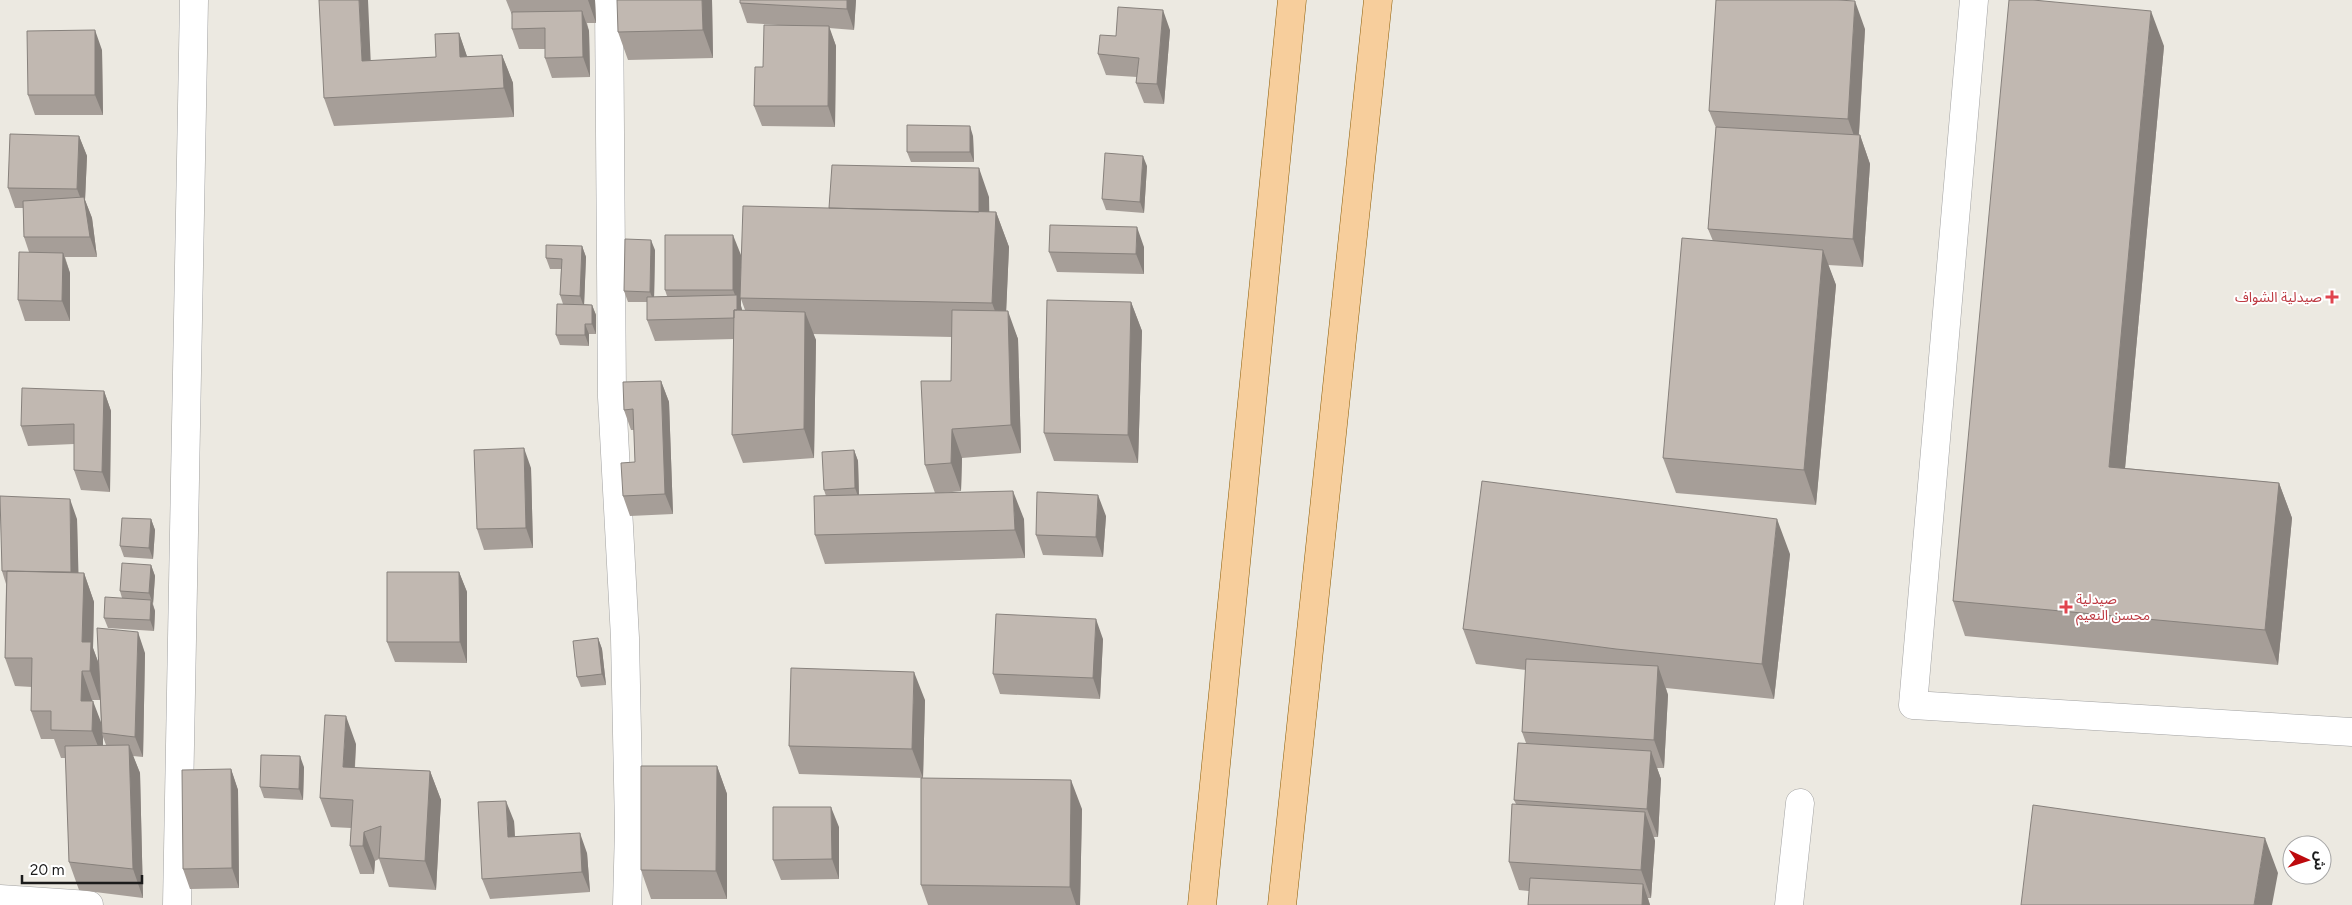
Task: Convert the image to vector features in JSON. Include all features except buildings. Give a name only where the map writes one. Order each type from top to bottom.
[{"type":"main road","points":[[1202,905],[1292,0]]},
{"type":"main road","points":[[1282,905],[1378,0]]},
{"type":"street","points":[[177,905],[194,0]]},
{"type":"street","points":[[609,0],[612,397],[625,638],[629,828],[627,905]]},
{"type":"street","points":[[1974,0],[1913,705],[2352,732]]},
{"type":"street","points":[[1789,905],[1800,803]]},
{"type":"street","points":[[0,899],[88,905]]},
{"type":"place","name":"صيدلية الشواف","points":[[2332,297]]},
{"type":"place","name":"صيدلية محسن النعيم","points":[[2066,607]]}]
